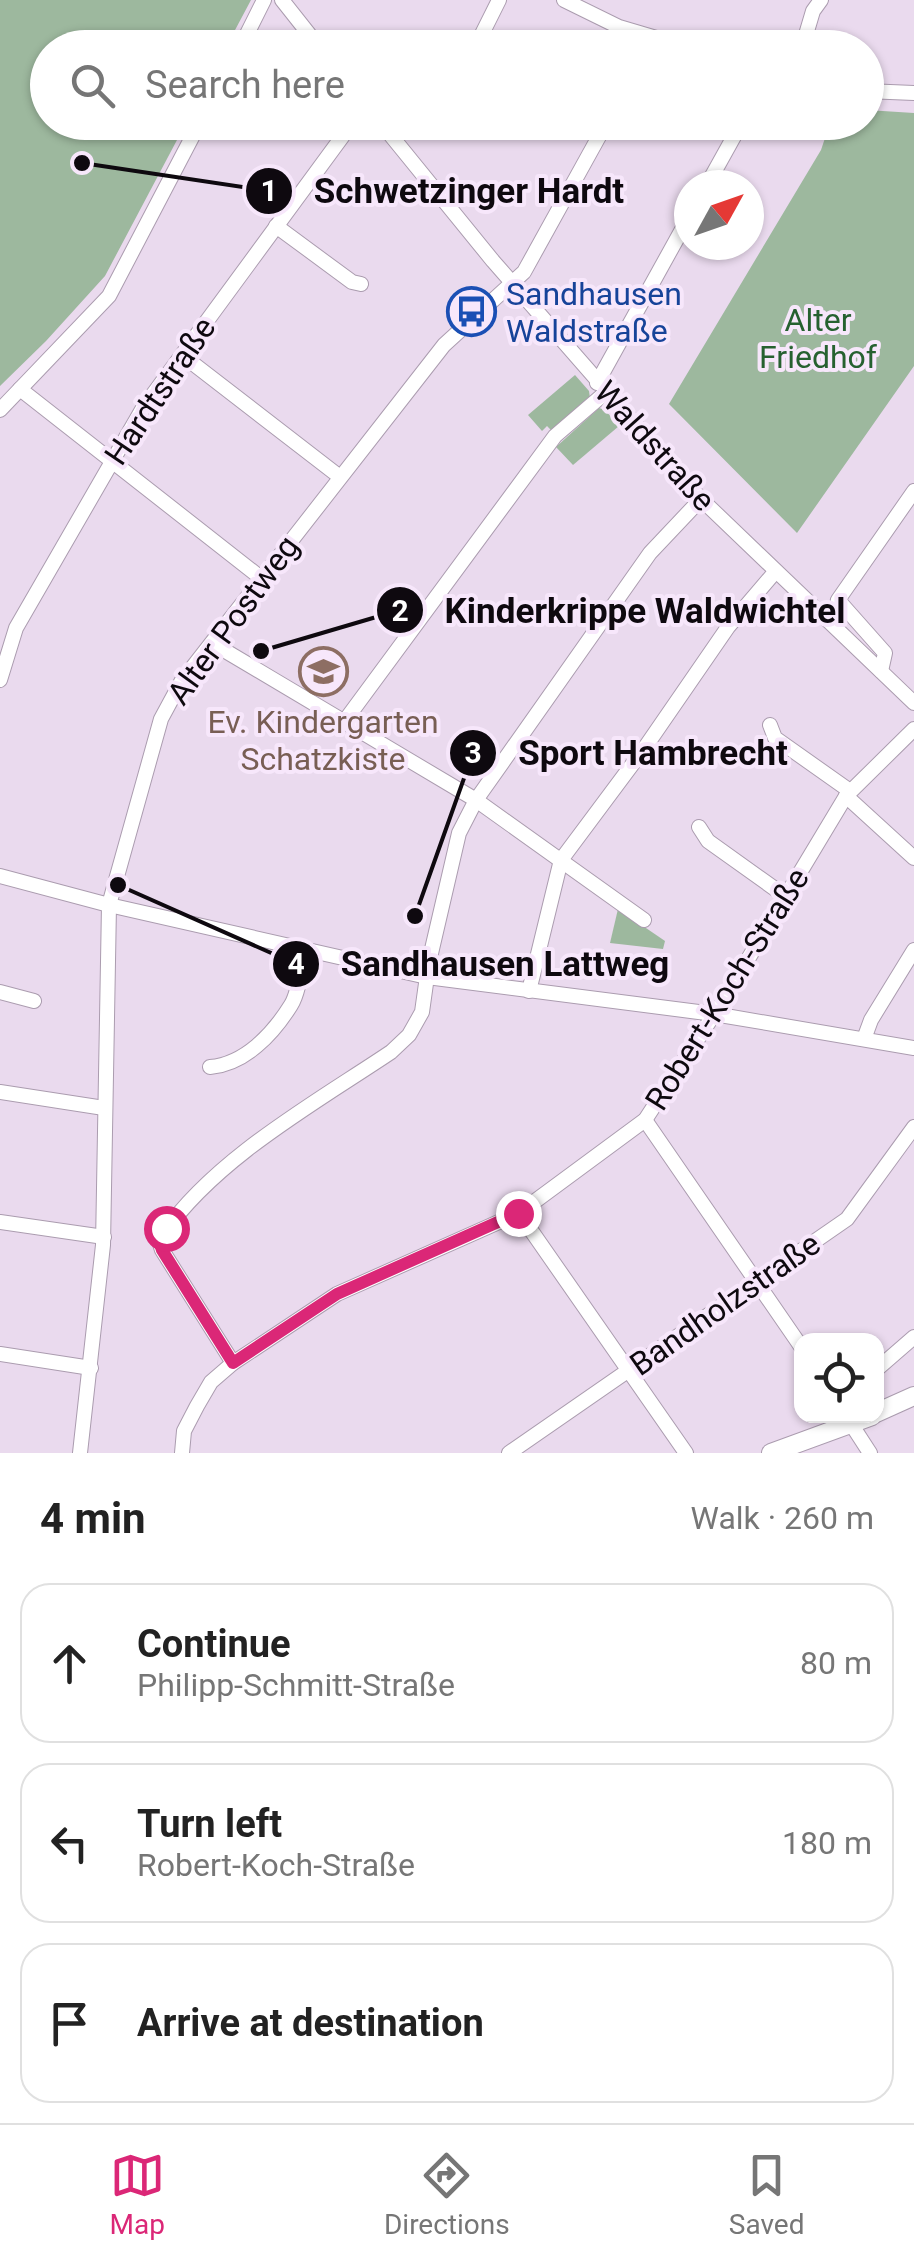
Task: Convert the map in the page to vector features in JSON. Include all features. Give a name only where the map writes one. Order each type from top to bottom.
[{"type":"street","points":[[249,30],[264,0]]},
{"type":"street","points":[[282,0],[306,30]]},
{"type":"street","points":[[484,30],[499,0]]},
{"type":"street","points":[[564,0],[625,30]]},
{"type":"street","points":[[806,30],[813,4]]},
{"type":"street","points":[[884,92],[914,93]]},
{"type":"street","points":[[0,410],[109,296],[191,140]]},
{"type":"street","name":"Hardtstraße","points":[[0,680],[16,628],[143,408],[340,140]]},
{"type":"street","name":"Waldstraße","points":[[395,140],[601,388],[701,500],[914,703]]},
{"type":"street","name":"Alter Postweg","points":[[80,1453],[104,1238],[109,905],[162,719],[181,682],[444,345],[524,272],[597,140]]},
{"type":"street","points":[[715,170],[732,140]]},
{"type":"street","points":[[276,226],[352,282],[361,284]]},
{"type":"street","points":[[344,722],[555,436],[601,388],[674,246]]},
{"type":"street","points":[[182,356],[340,477]]},
{"type":"street","points":[[20,389],[261,578]]},
{"type":"street","points":[[880,671],[885,653],[838,600],[914,492]]},
{"type":"street","points":[[233,1363],[162,1250],[159,1241],[166,1228],[244,1153],[391,1052],[409,1035],[422,1012],[459,833],[476,800],[650,553],[701,500]]},
{"type":"street","points":[[529,991],[561,860],[728,627],[775,572]]},
{"type":"street","points":[[212,643],[476,800],[644,920]]},
{"type":"street","points":[[770,725],[775,738],[848,793],[914,858]]},
{"type":"street","name":"Robert-Koch-Straße","points":[[182,1453],[184,1431],[197,1406],[211,1382],[233,1363],[337,1294],[518,1213],[645,1120],[848,793],[914,729]]},
{"type":"street","points":[[699,827],[708,842],[785,896]]},
{"type":"street","points":[[0,876],[109,905],[427,977],[714,1014],[914,1048]]},
{"type":"street","points":[[210,1067],[232,1065],[256,1047],[281,1017],[293,1002],[305,949]]},
{"type":"street","points":[[864,1039],[871,1020],[914,950]]},
{"type":"street","points":[[0,992],[34,1001]]},
{"type":"street","points":[[0,1092],[104,1108]]},
{"type":"street","points":[[645,1120],[794,1337]]},
{"type":"street","name":"Bandholzstraße","points":[[509,1453],[847,1219],[914,1127]]},
{"type":"street","points":[[518,1213],[686,1453]]},
{"type":"street","points":[[0,1222],[104,1238]]},
{"type":"street","points":[[884,1363],[914,1336]]},
{"type":"street","points":[[0,1354],[91,1368]]},
{"type":"street","points":[[884,1410],[914,1396]]},
{"type":"street","points":[[771,1453],[842,1423]]},
{"type":"street","points":[[851,1423],[870,1453]]},
{"type":"green space","points":[[0,0],[251,0],[235,30],[30,30],[30,140],[177,140],[105,276],[0,386]]},
{"type":"green space","name":"Alter Friedhof","points":[[884,111],[914,113],[914,366],[797,533],[669,404],[755,260],[764,260],[764,245],[824,140],[884,140]]},
{"type":"green space","points":[[575,375],[590,398],[552,431],[547,426],[542,431],[528,415]]},
{"type":"green space","points":[[599,408],[619,426],[573,465],[556,447]]},
{"type":"green space","points":[[618,909],[665,941],[663,949],[610,943]]},
{"type":"place","name":"Schwetzinger Hardt","points":[[82,163]]},
{"type":"place","name":"Sandhausen Waldstraße","points":[[471,312]]},
{"type":"place","name":"Kinderkrippe Waldwichtel","points":[[261,651]]},
{"type":"place","name":"Ev. Kindergarten Schatzkiste","points":[[323,672]]},
{"type":"place","name":"Sandhausen Lattweg","points":[[118,885]]},
{"type":"place","name":"Sport Hambrecht","points":[[415,916]]},
{"type":"route","points":[[166,1228],[159,1241],[162,1250],[233,1363],[337,1294],[518,1213]]}]
